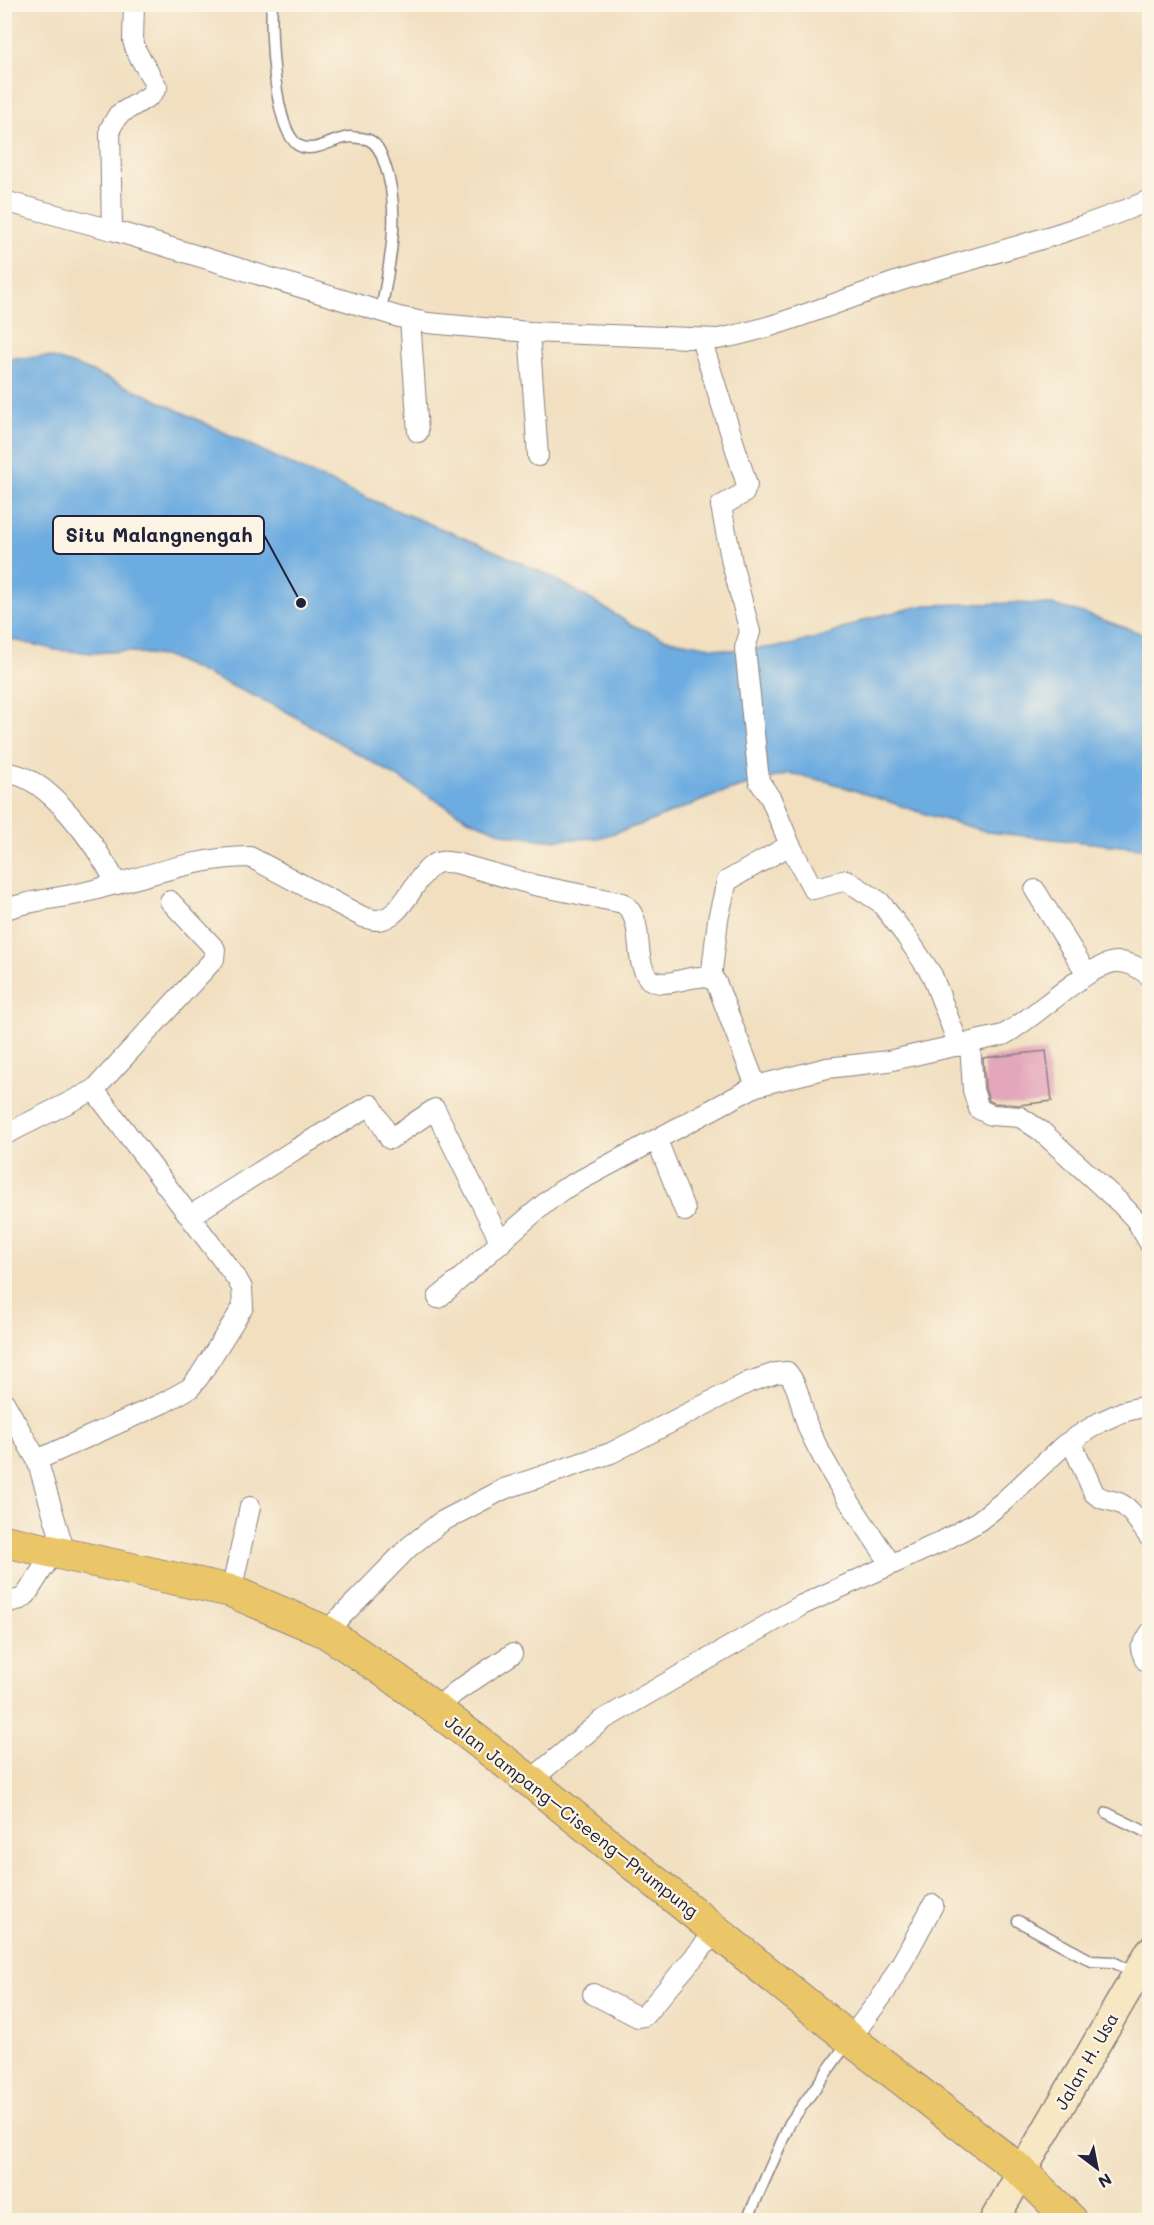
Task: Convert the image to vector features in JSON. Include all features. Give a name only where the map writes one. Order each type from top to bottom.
[{"type":"main road","name":"Jalan Jampang–Ciseeng–Prumpung","points":[[4,1541],[231,1591],[326,1632],[396,1679],[530,1781],[850,2039],[1021,2171],[1071,2220]]},
{"type":"street","points":[[112,230],[110,129],[118,115],[151,95],[157,87],[136,51],[132,31],[134,4]]},
{"type":"street","points":[[4,201],[112,230],[428,323],[529,332],[701,339],[748,334],[904,280],[1104,220],[1149,201]]},
{"type":"street","points":[[410,319],[418,432]]},
{"type":"street","points":[[529,332],[538,456]]},
{"type":"street","points":[[701,339],[747,485],[744,493],[721,506],[732,563],[750,632],[746,648],[759,781],[771,799],[790,845],[813,889],[846,880],[880,902],[932,975],[964,1044],[973,1090],[980,1109],[991,1115],[1020,1117],[1041,1131],[1120,1203],[1136,1220],[1149,1245]]},
{"type":"street","points":[[4,773],[15,773],[29,778],[65,810],[103,858],[117,884]]},
{"type":"street","points":[[711,978],[718,919],[727,881],[790,845]]},
{"type":"street","points":[[4,909],[16,905],[54,900],[196,863],[250,857],[363,917],[377,920],[399,908],[434,864],[444,861],[456,863],[534,885],[623,903],[633,910],[637,923],[640,962],[649,979],[662,983],[702,977],[711,978],[716,982],[756,1086]]},
{"type":"street","points":[[1035,890],[1087,974]]},
{"type":"street","points":[[4,1135],[94,1090],[214,959],[214,949],[170,901]]},
{"type":"street","points":[[438,1298],[536,1210],[562,1190],[756,1086],[827,1068],[888,1061],[1003,1035],[1019,1027],[1087,974],[1103,965],[1116,962],[1129,964],[1149,975]]},
{"type":"street","points":[[37,1460],[163,1403],[190,1388],[243,1306],[242,1288],[94,1090]]},
{"type":"street","points":[[190,1216],[371,1105],[390,1139],[435,1109],[501,1243]]},
{"type":"street","points":[[657,1140],[685,1210]]},
{"type":"street","points":[[326,1632],[410,1547],[441,1522],[504,1489],[611,1453],[748,1382],[776,1373],[787,1372],[795,1382],[811,1434],[891,1564]]},
{"type":"street","points":[[4,1402],[37,1460],[60,1552],[26,1596],[4,1603]]},
{"type":"street","points":[[530,1781],[601,1722],[802,1605],[976,1523],[1071,1441],[1100,1422],[1122,1412],[1149,1405]]},
{"type":"street","points":[[1071,1441],[1094,1493],[1100,1499],[1120,1503],[1149,1538]]},
{"type":"street","points":[[231,1591],[250,1507]]},
{"type":"street","points":[[1149,1633],[1141,1648],[1149,1664]]},
{"type":"street","points":[[436,1710],[463,1687],[512,1654]]},
{"type":"street","points":[[850,2039],[890,1983],[933,1905]]},
{"type":"street","points":[[593,1994],[638,2016],[645,2016],[717,1930]]},
{"type":"street","name":"Jalan H. Usa","points":[[994,2220],[1143,1963]]},
{"type":"lane","points":[[272,4],[273,62],[279,104],[285,125],[294,141],[300,147],[312,148],[350,137],[370,140],[379,149],[389,175],[394,210],[391,253],[381,311]]},
{"type":"lane","points":[[1107,1813],[1149,1834]]},
{"type":"lane","points":[[1018,1921],[1092,1961],[1143,1963]]},
{"type":"lane","points":[[747,2220],[790,2123],[850,2039]]},
{"type":"water","points":[[50,357],[140,392],[292,465],[550,576],[632,625],[667,639],[727,650],[756,649],[790,645],[827,635],[870,618],[925,605],[1017,603],[1052,605],[1083,613],[1149,636],[1149,849],[988,832],[829,782],[789,773],[721,793],[643,824],[598,838],[545,840],[508,835],[468,819],[284,710],[169,657],[125,651],[93,653],[56,650],[5,638],[4,358]]},
{"type":"building","points":[[1046,1051],[1052,1101],[1019,1105],[989,1101],[985,1088],[983,1058]]},
{"type":"place","name":"Situ Malangnengah","points":[[301,603]]}]
